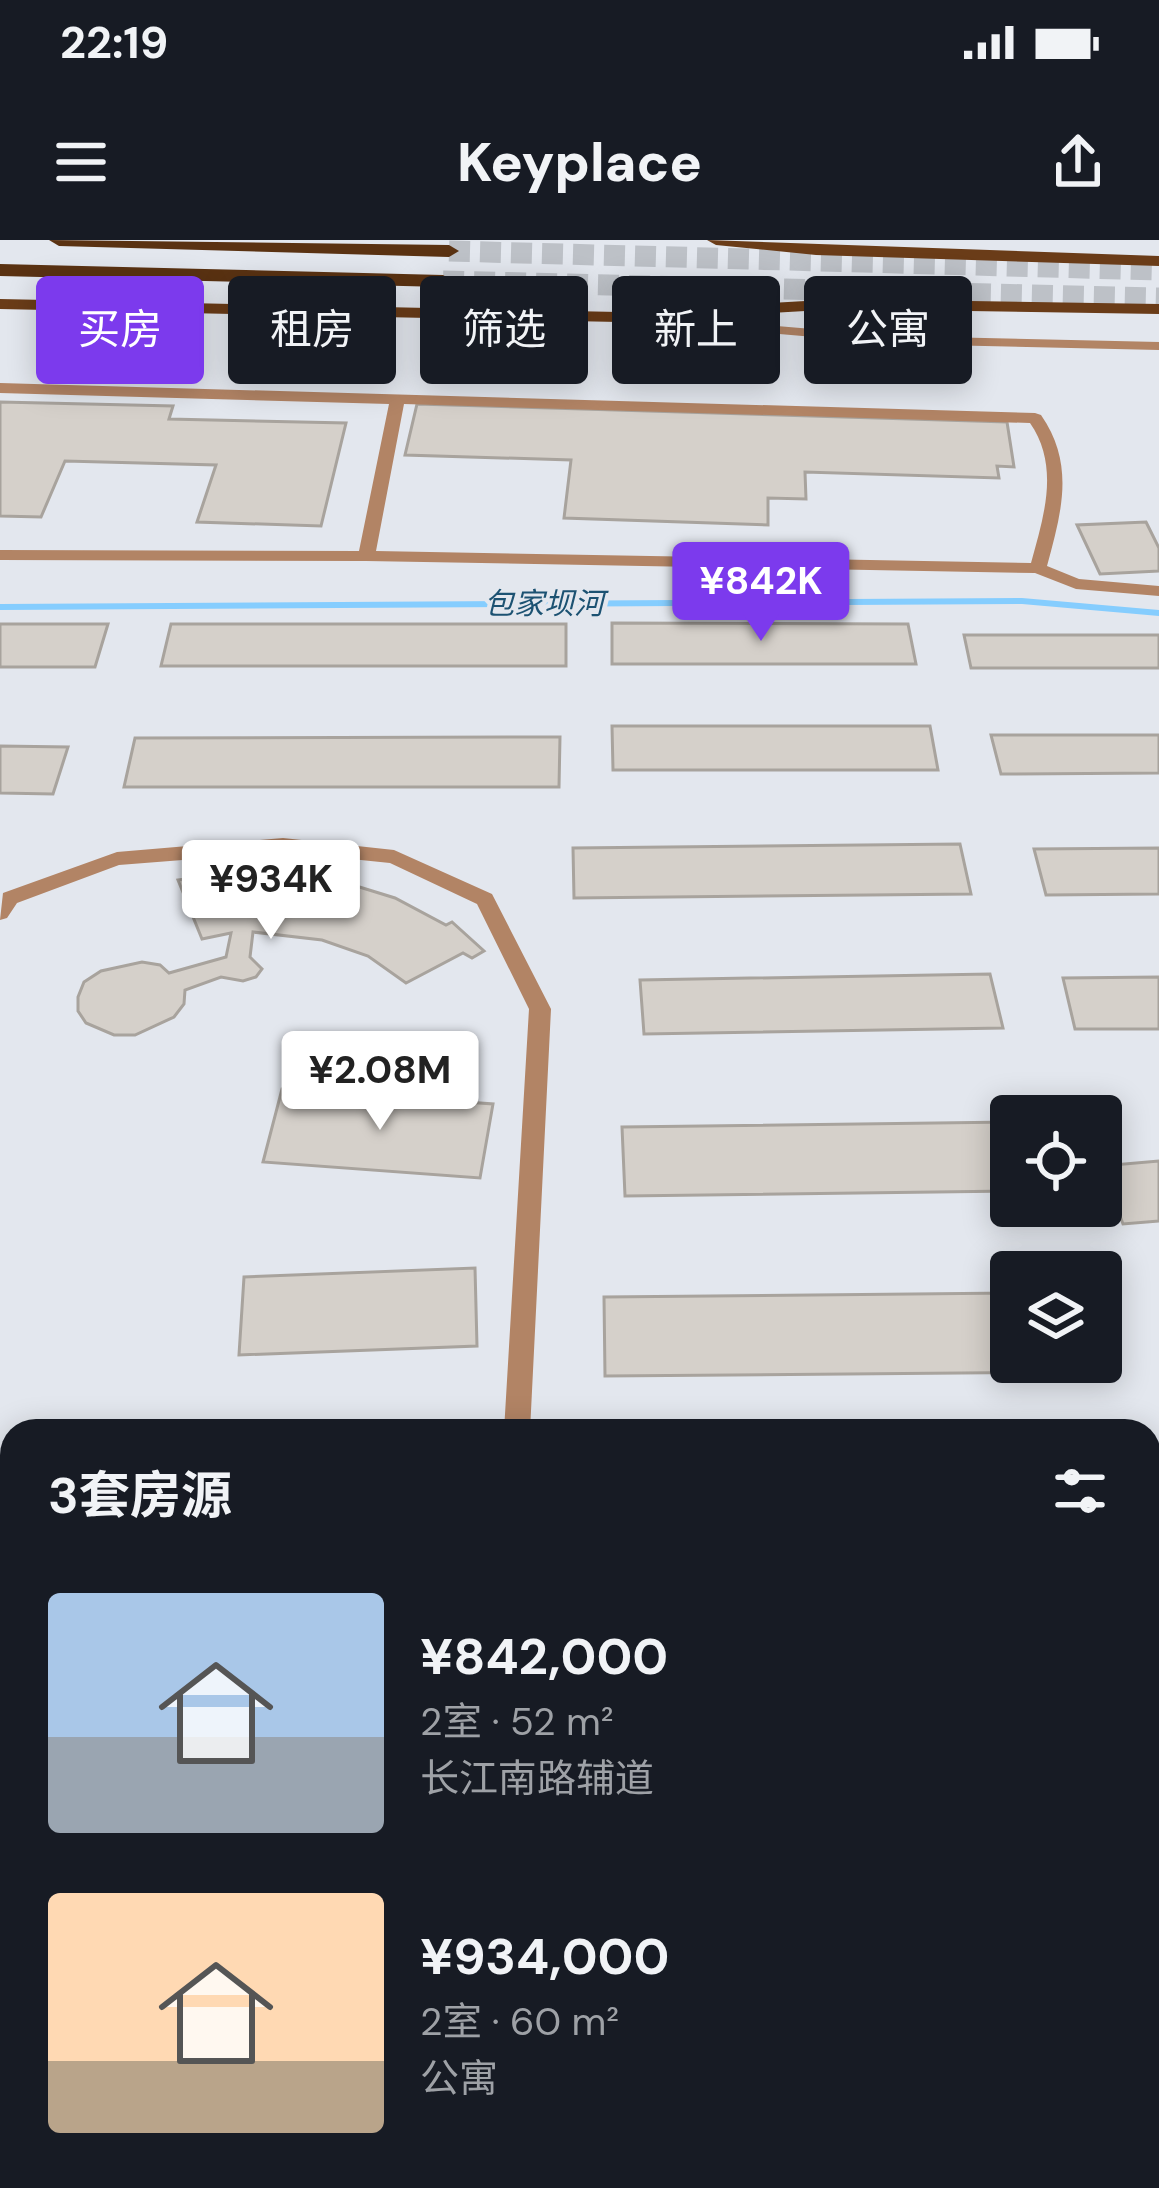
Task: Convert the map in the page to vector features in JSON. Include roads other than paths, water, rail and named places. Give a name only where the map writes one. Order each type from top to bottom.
[{"type":"highway","points":[[59,240],[449,251]]},
{"type":"highway","points":[[0,273],[420,280]]},
{"type":"main road","points":[[716,240],[816,250],[1159,261]]},
{"type":"main road","points":[[1034,257],[1096,266],[1115,285],[1108,300],[1086,307]]},
{"type":"main road","points":[[0,304],[612,317]]},
{"type":"main road","points":[[780,308],[840,304],[1159,308]]},
{"type":"street","points":[[780,330],[895,340],[1159,346]]},
{"type":"street","points":[[0,388],[1035,418],[1050,434],[1058,487],[1038,568]]},
{"type":"street","points":[[366,556],[398,397]]},
{"type":"street","points":[[0,555],[1038,568],[1076,584],[1159,591]]},
{"type":"street","points":[[3,901],[117,859],[284,845],[394,857],[485,899],[540,1010],[518,1419]]},
{"type":"waterway","name":"包家坝河","points":[[0,607],[1022,601],[1159,613]]},
{"type":"tunnel","points":[[449,251],[1159,270]]},
{"type":"tunnel","points":[[588,284],[1159,298]]}]
